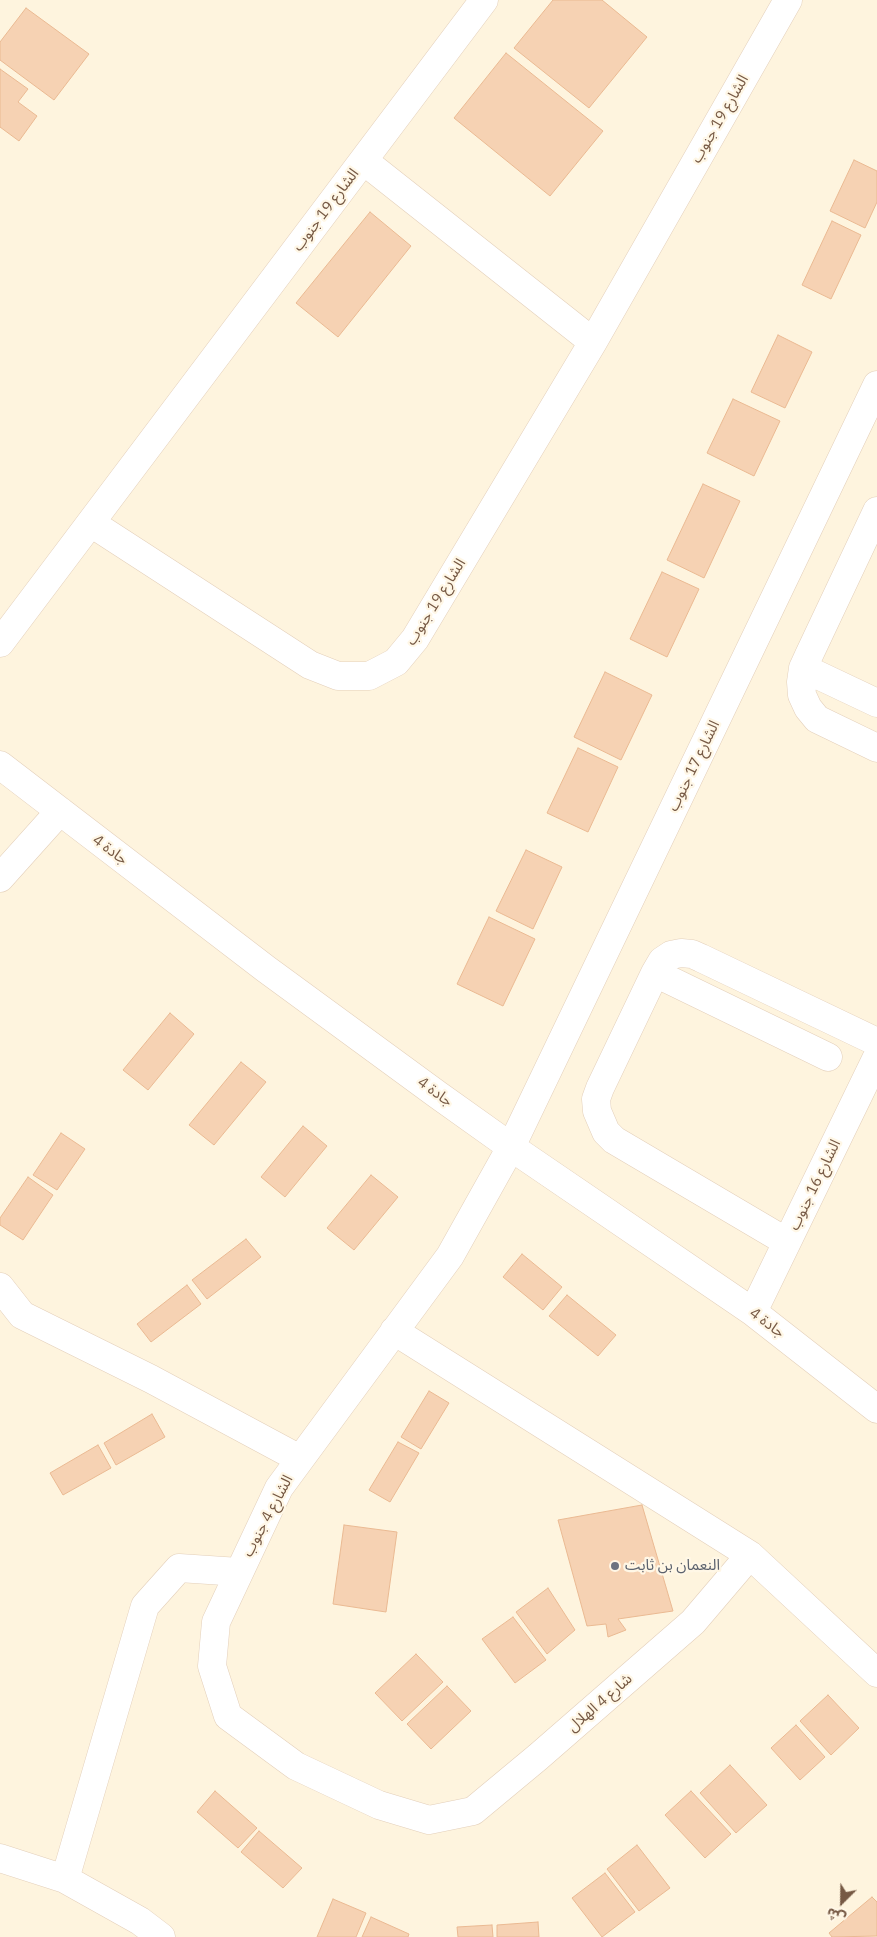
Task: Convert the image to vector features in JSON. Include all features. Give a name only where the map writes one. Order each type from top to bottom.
[{"type":"street","name":"الشارع 19 جنوب","points":[[0,643],[484,0]]},
{"type":"street","name":"الشارع 19 جنوب","points":[[91,523],[310,665],[338,676],[369,676],[396,662],[416,639],[593,342],[788,0]]},
{"type":"street","name":"الشارع 19 جنوب","points":[[364,161],[593,342]]},
{"type":"street","name":"الشارع 17 جنوب","points":[[511,1147],[877,385]]},
{"type":"street","points":[[877,511],[803,668],[801,682],[802,696],[808,708],[817,718],[877,748]]},
{"type":"street","points":[[803,668],[877,703]]},
{"type":"street","name":"جادة 4","points":[[0,765],[274,974],[511,1147],[753,1312],[877,1409]]},
{"type":"street","points":[[0,878],[60,812]]},
{"type":"street","points":[[787,1242],[624,1147],[606,1132],[600,1122],[596,1105],[600,1088],[662,961],[682,953],[692,954],[877,1042]]},
{"type":"street","points":[[655,973],[828,1057]]},
{"type":"street","name":"الشارع 16 جنوب","points":[[753,1312],[877,1057]]},
{"type":"street","name":"الشارع 4 جنوب","points":[[429,1820],[380,1805],[296,1766],[228,1716],[212,1666],[216,1622],[279,1488],[450,1256],[511,1147]]},
{"type":"street","points":[[0,1287],[11,1320],[151,1380],[300,1459]]},
{"type":"street","points":[[394,1331],[750,1555],[877,1673]]},
{"type":"street","name":"شارع 4 الهلال","points":[[429,1820],[473,1811],[693,1622],[750,1555]]},
{"type":"street","points":[[65,1879],[144,1606],[179,1568],[239,1572]]},
{"type":"street","points":[[0,1858],[65,1879],[140,1920],[161,1937]]},
{"type":"building","points":[[553,0],[602,0],[647,37],[589,108],[514,48]]},
{"type":"building","points":[[26,8],[89,54],[54,100],[0,60],[0,42]]},
{"type":"building","points":[[506,53],[603,131],[550,196],[454,118]]},
{"type":"building","points":[[0,69],[28,89],[18,102],[37,116],[19,141],[0,127]]},
{"type":"building","points":[[854,160],[877,171],[877,202],[865,228],[830,211]]},
{"type":"building","points":[[370,212],[411,246],[338,337],[296,303]]},
{"type":"building","points":[[832,221],[861,235],[831,299],[802,285]]},
{"type":"building","points":[[778,335],[812,352],[785,408],[751,392]]},
{"type":"building","points":[[733,399],[780,421],[754,476],[707,453]]},
{"type":"building","points":[[703,484],[740,501],[704,578],[667,560]]},
{"type":"building","points":[[662,572],[699,589],[667,657],[630,639]]},
{"type":"building","points":[[605,672],[652,695],[621,760],[574,737]]},
{"type":"building","points":[[578,748],[618,767],[588,832],[547,813]]},
{"type":"building","points":[[526,850],[562,867],[533,929],[496,911]]},
{"type":"building","points":[[489,917],[535,939],[503,1006],[457,984]]},
{"type":"building","points":[[170,1013],[194,1034],[148,1090],[123,1070]]},
{"type":"building","points":[[241,1062],[266,1082],[214,1145],[189,1125]]},
{"type":"building","points":[[303,1126],[327,1146],[285,1197],[261,1177]]},
{"type":"building","points":[[61,1133],[85,1149],[57,1190],[33,1175]]},
{"type":"building","points":[[371,1175],[398,1197],[354,1250],[327,1228]]},
{"type":"building","points":[[28,1177],[53,1195],[23,1240],[0,1225],[0,1218]]},
{"type":"building","points":[[246,1239],[261,1257],[207,1299],[192,1280]]},
{"type":"building","points":[[522,1254],[562,1287],[543,1310],[503,1277]]},
{"type":"building","points":[[187,1285],[201,1304],[151,1342],[137,1324]]},
{"type":"building","points":[[567,1295],[616,1335],[598,1356],[549,1316]]},
{"type":"building","points":[[429,1391],[449,1403],[421,1449],[401,1437]]},
{"type":"building","points":[[152,1414],[165,1437],[116,1465],[104,1443]]},
{"type":"building","points":[[398,1442],[419,1453],[390,1502],[369,1490]]},
{"type":"building","points":[[98,1445],[111,1468],[63,1495],[50,1473]]},
{"type":"building","name":"النعمان بن ثابت","points":[[642,1505],[673,1611],[618,1619],[626,1630],[608,1637],[606,1624],[587,1626],[558,1520]]},
{"type":"building","points":[[344,1525],[397,1532],[386,1612],[333,1604]]},
{"type":"building","points":[[548,1588],[575,1630],[547,1654],[516,1612]]},
{"type":"building","points":[[513,1617],[546,1660],[515,1683],[482,1639]]},
{"type":"building","points":[[416,1654],[443,1682],[402,1721],[375,1693]]},
{"type":"building","points":[[447,1686],[471,1711],[431,1749],[407,1724]]},
{"type":"building","points":[[828,1695],[859,1728],[831,1755],[800,1721]]},
{"type":"building","points":[[796,1725],[825,1757],[800,1780],[771,1748]]},
{"type":"building","points":[[730,1765],[767,1805],[736,1833],[700,1793]]},
{"type":"building","points":[[215,1791],[257,1828],[238,1848],[197,1812]]},
{"type":"building","points":[[691,1791],[731,1834],[705,1858],[665,1815]]},
{"type":"building","points":[[259,1831],[302,1868],[283,1888],[241,1852]]},
{"type":"building","points":[[637,1845],[670,1888],[639,1911],[607,1869]]},
{"type":"building","points":[[605,1873],[635,1912],[602,1937],[572,1898]]},
{"type":"building","points":[[872,1897],[877,1902],[877,1936],[832,1937],[829,1933]]},
{"type":"building","points":[[333,1899],[366,1913],[356,1937],[317,1937]]},
{"type":"building","points":[[371,1917],[409,1934],[408,1937],[362,1937]]},
{"type":"building","points":[[538,1922],[539,1937],[497,1937],[497,1925]]},
{"type":"building","points":[[492,1925],[493,1937],[458,1937],[457,1927]]},
{"type":"place","name":"النعمان بن ثابت","points":[[615,1566]]}]
